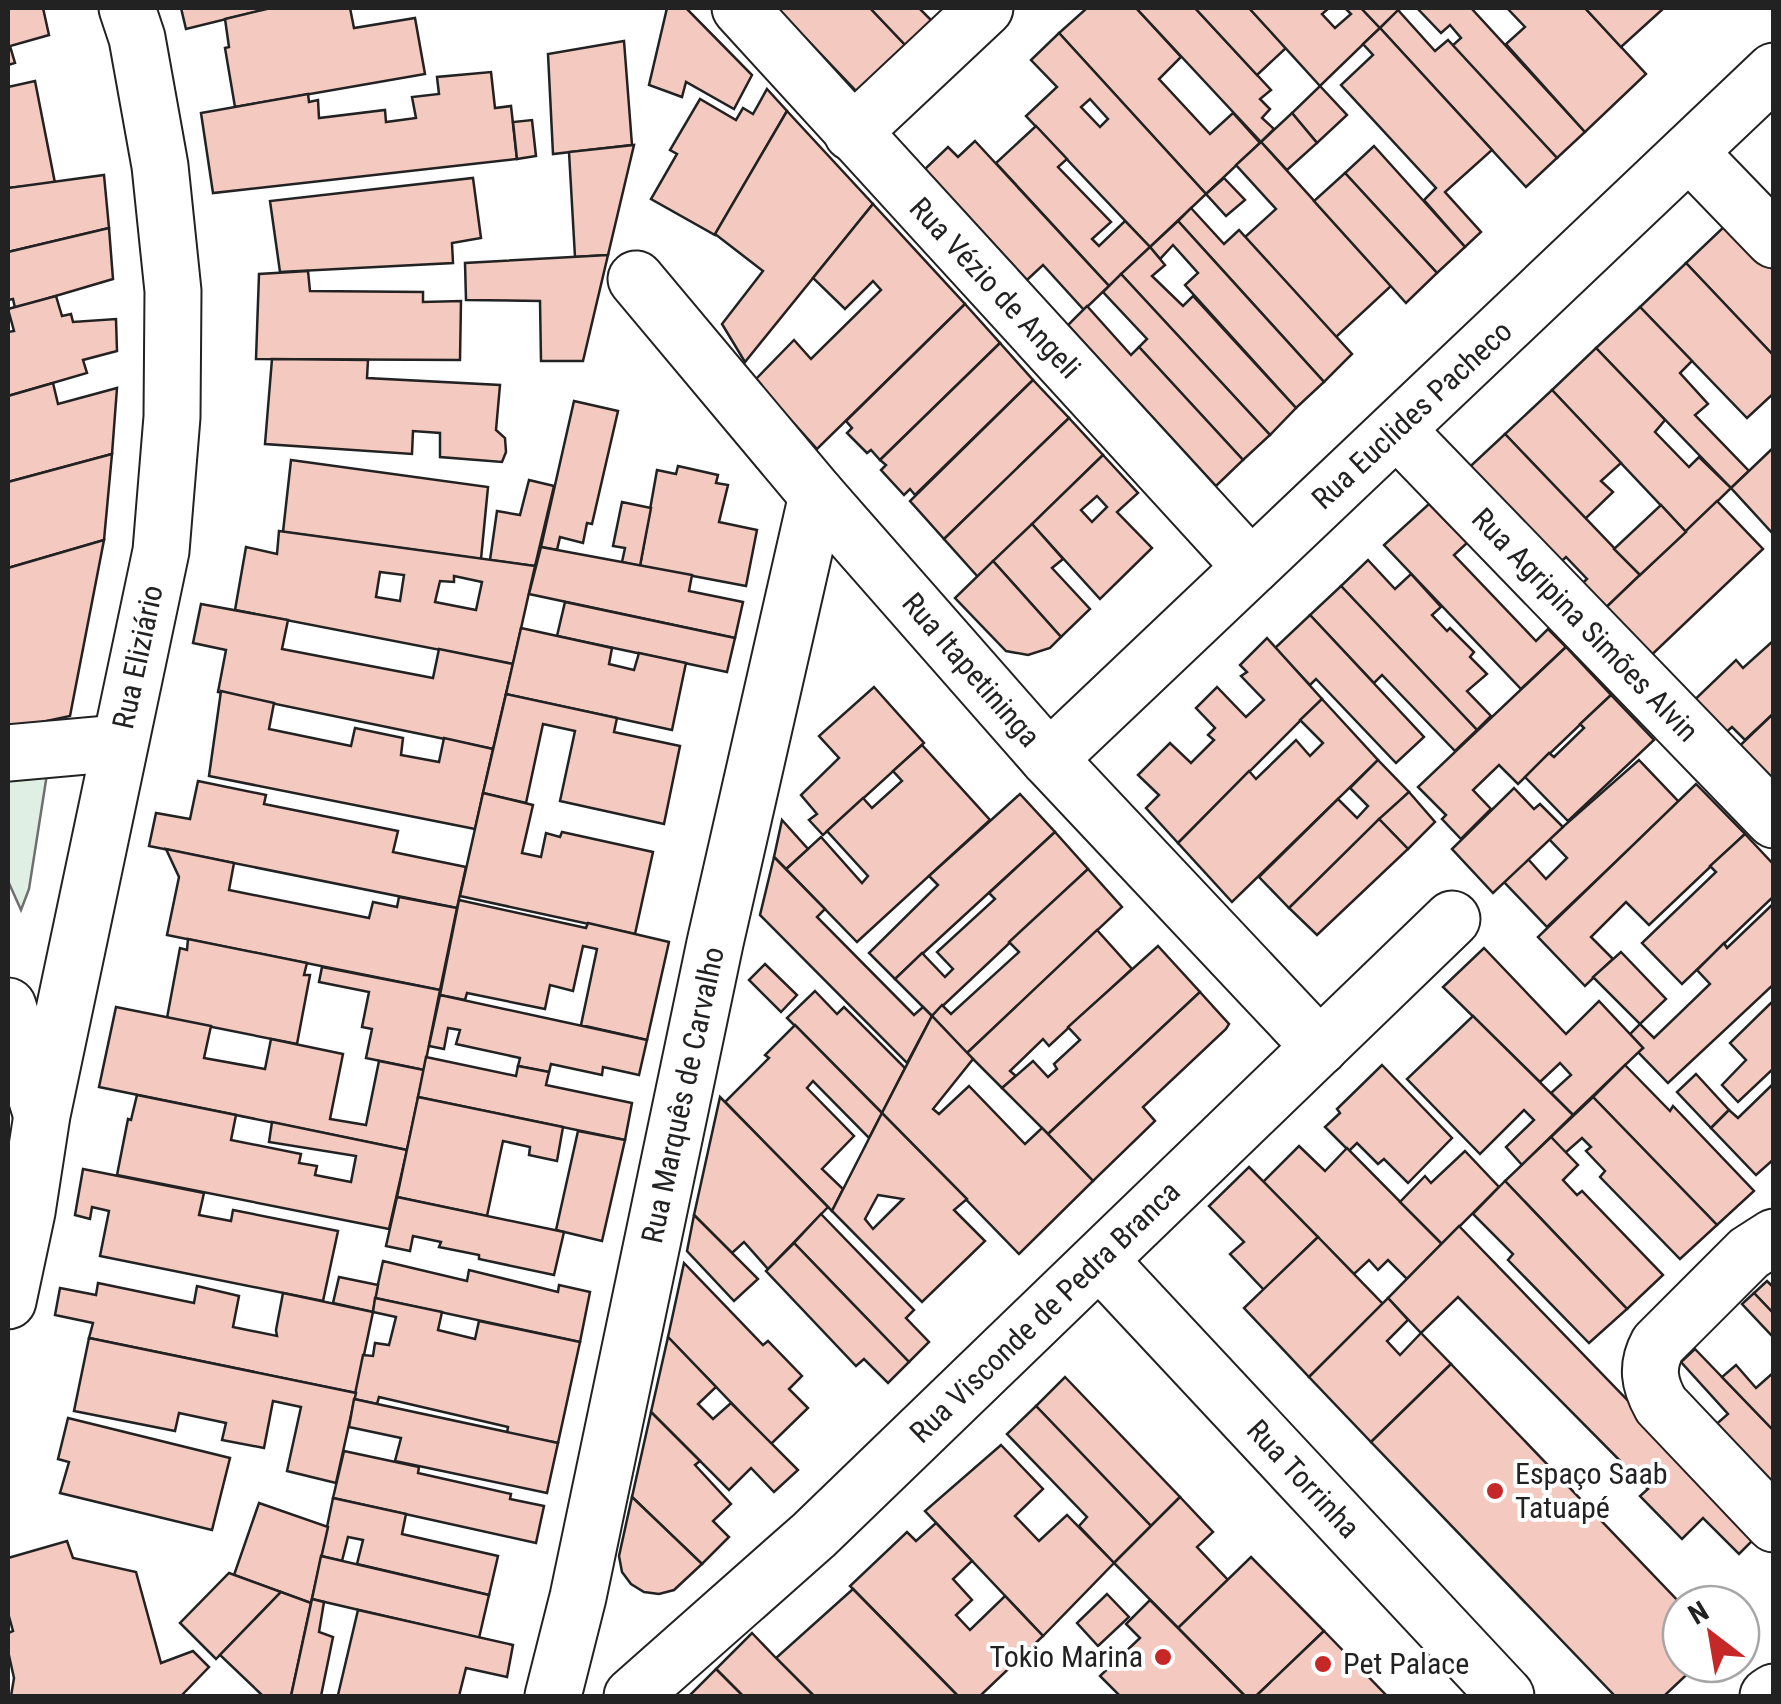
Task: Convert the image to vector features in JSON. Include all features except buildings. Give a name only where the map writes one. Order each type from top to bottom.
[{"type":"street","name":"Rua Eliziário","points":[[8,1302],[42,1115],[160,551],[172,418],[174,290],[162,184],[127,8]]},
{"type":"street","name":"Rua Vézio de Angeli","points":[[740,8],[1251,567]]},
{"type":"street","points":[[852,133],[985,8]]},
{"type":"street","name":"Rua Euclides Pacheco","points":[[1049,759],[1774,70]]},
{"type":"street","points":[[1689,152],[1774,240]]},
{"type":"street","name":"Rua Itapetininga","points":[[636,279],[817,495],[1049,759],[1320,1048]]},
{"type":"street","name":"Rua Agripina Simões Alvin","points":[[1397,430],[1774,820]]},
{"type":"street","name":"Rua Marquês de Carvalho","points":[[553,1696],[578,1598],[715,943],[817,495]]},
{"type":"street","points":[[8,753],[119,743]]},
{"type":"street","name":"Rua Visconde de Pedra Branca","points":[[632,1696],[814,1535],[1452,919]]},
{"type":"street","points":[[8,1006],[42,1115]]},
{"type":"street","points":[[1774,1237],[1749,1252],[1658,1344],[1649,1360],[1652,1389],[1661,1405],[1774,1524]]},
{"type":"street","name":"Rua Torrinha","points":[[1100,1261],[1506,1696]]},
{"type":"green space","points":[[47,774],[29,889],[21,910],[8,881],[8,779]]},
{"type":"place","name":"Espaço Saab Tatuapé","points":[[1495,1491]]},
{"type":"place","name":"Tokio Marina","points":[[1163,1657]]},
{"type":"place","name":"Pet Palace","points":[[1323,1664]]}]
